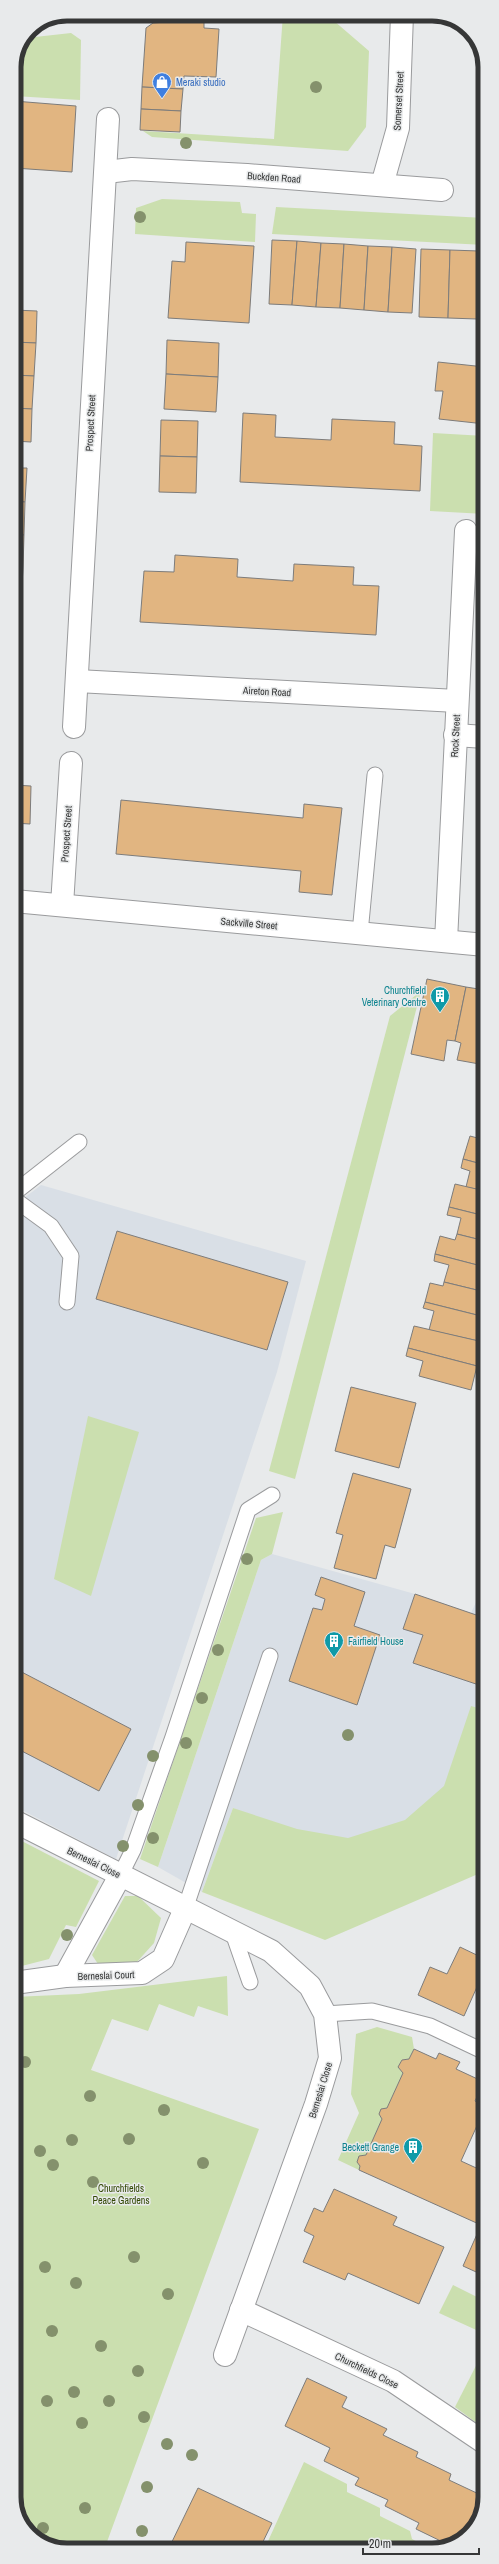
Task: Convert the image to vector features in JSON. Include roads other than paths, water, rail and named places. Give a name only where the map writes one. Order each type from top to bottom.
[{"type":"street","name":"Somerset Street","points":[[382,185],[398,128],[402,21]]},
{"type":"street","name":"Prospect Street","points":[[74,727],[108,119]]},
{"type":"street","name":"Buckden Road","points":[[106,172],[132,169],[442,190]]},
{"type":"street","name":"Rock Street","points":[[446,941],[466,531]]},
{"type":"street","name":"Aireton Road","points":[[77,680],[457,701]]},
{"type":"street","points":[[455,735],[478,737]]},
{"type":"street","name":"Prospect Street","points":[[62,905],[71,763]]},
{"type":"street","name":"Sackville Street","points":[[21,902],[478,944]]},
{"type":"street","name":"Berneslai Close","points":[[21,1824],[121,1874],[185,1909],[271,1951],[295,1970],[310,1986],[326,2014],[330,2058],[316,2104],[225,2355]]},
{"type":"street","points":[[65,1976],[121,1874]]},
{"type":"street","name":"Berneslai Court","points":[[21,1982],[65,1976],[142,1973],[163,1958],[185,1909]]},
{"type":"street","name":"Churchfields Close","points":[[241,2310],[393,2381],[478,2438]]},
{"type":"lane","points":[[360,933],[375,776]]},
{"type":"lane","points":[[21,1188],[79,1142]]},
{"type":"lane","points":[[21,1204],[51,1226],[71,1256],[67,1302]]},
{"type":"lane","points":[[121,1874],[133,1850],[168,1752],[248,1510],[272,1495]]},
{"type":"lane","points":[[185,1909],[270,1656]]},
{"type":"lane","points":[[233,1933],[250,1982]]},
{"type":"lane","points":[[326,2014],[372,2011],[430,2026],[478,2049]]},
{"type":"place","name":"Meraki studio","points":[[162,99]]},
{"type":"place","name":"Churchfield Veterinary Centre","points":[[440,1013]]},
{"type":"place","name":"Fairfield House","points":[[334,1658]]},
{"type":"place","name":"Beckett Grange","points":[[413,2164]]},
{"type":"park label","name":"Churchfields Peace Gardens","points":[[121,2194]]}]
